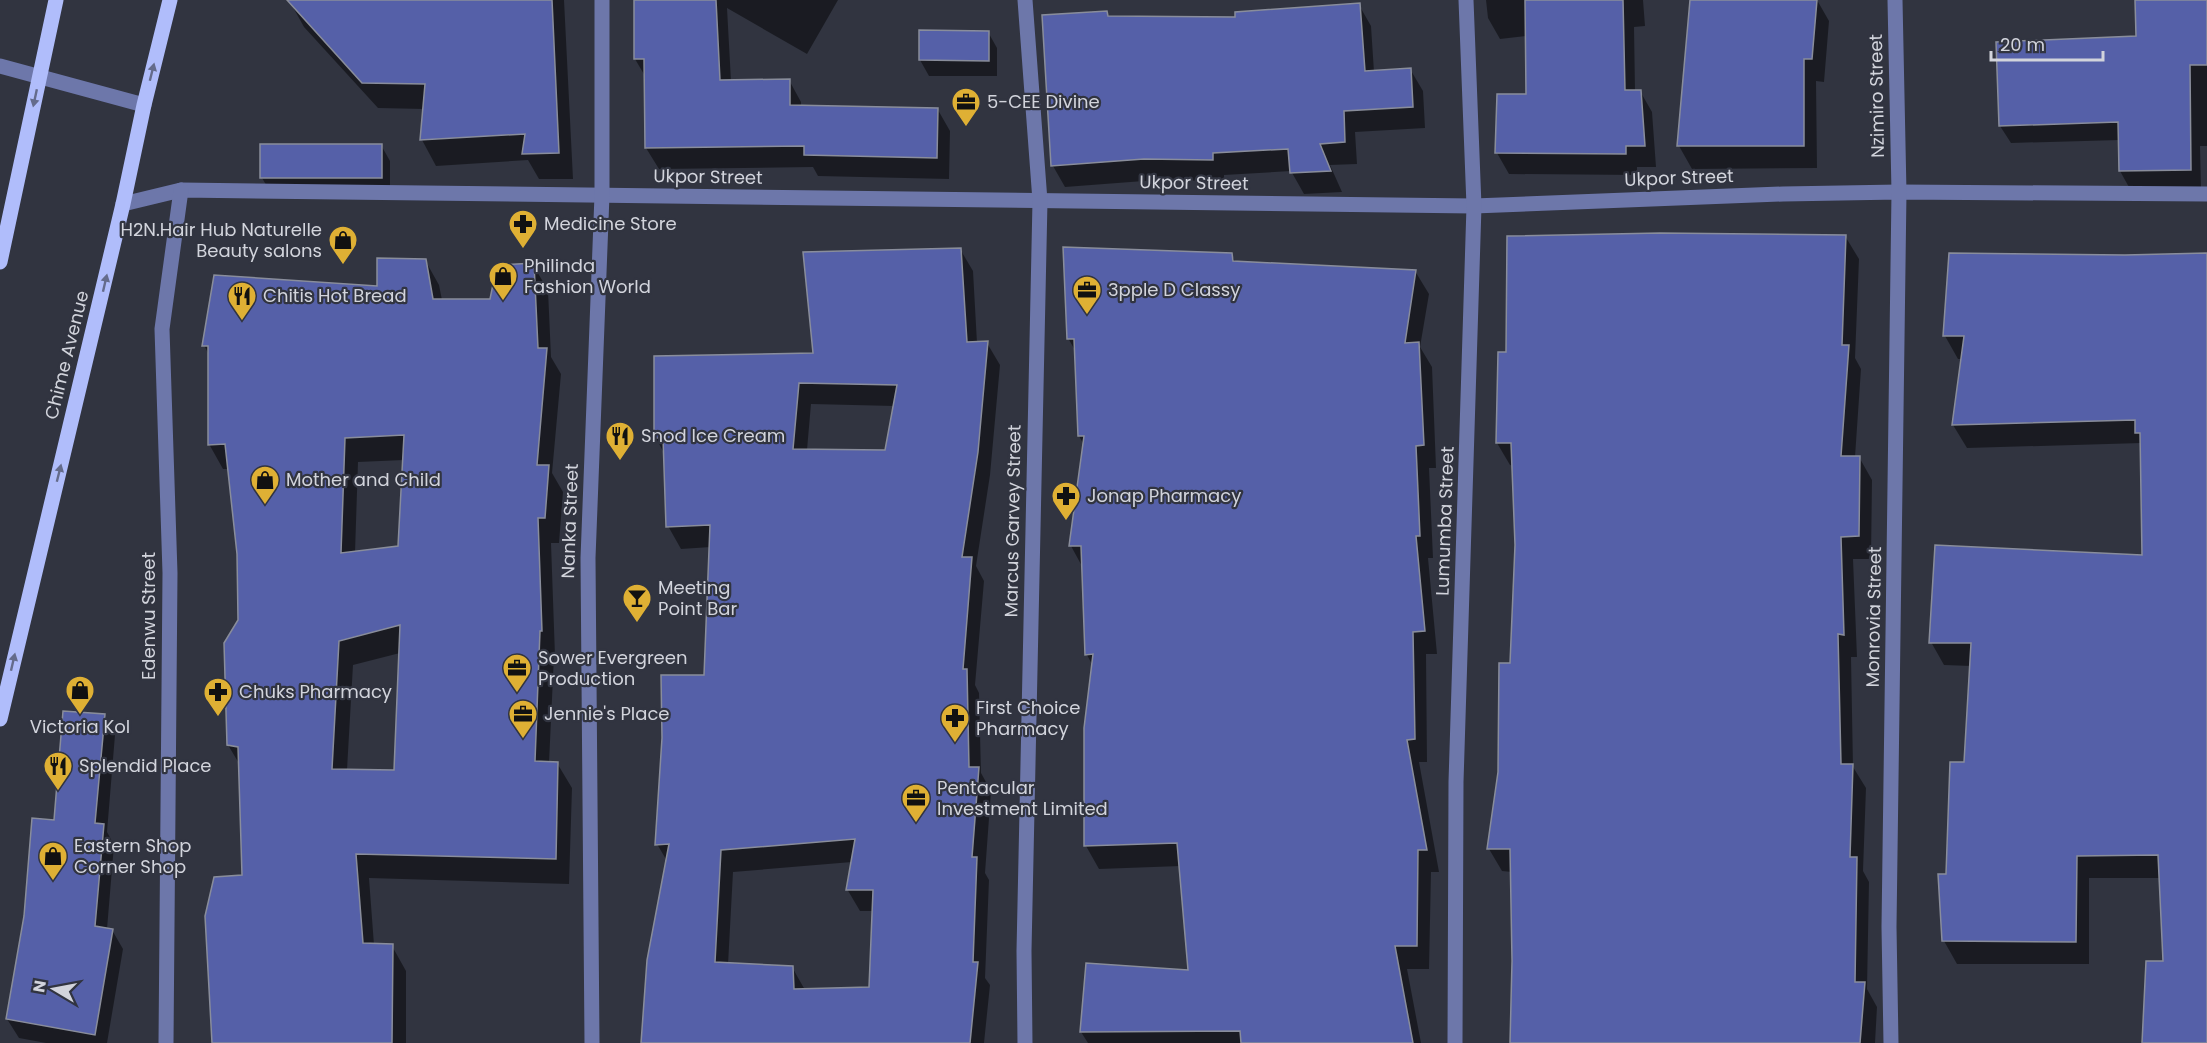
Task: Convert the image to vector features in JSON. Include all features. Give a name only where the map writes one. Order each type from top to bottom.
[{"type":"main road","points":[[0,262],[56,0]]},
{"type":"main road","name":"Chime Avenue","points":[[0,719],[170,0]]},
{"type":"street","name":"Nanka Street","points":[[592,1043],[588,558],[602,195],[602,0]]},
{"type":"street","name":"Marcus Garvey Street","points":[[1025,0],[1040,201],[1024,939],[1025,1043]]},
{"type":"street","name":"Lumumba Street","points":[[1455,1043],[1456,782],[1474,206],[1466,0]]},
{"type":"street","name":"Nzimiro Street","points":[[1895,0],[1899,192]]},
{"type":"street","points":[[0,66],[144,105]]},
{"type":"street","name":"Ukpor Street","points":[[123,204],[181,190],[1474,206],[1783,194],[1899,192],[2207,194]]},
{"type":"street","name":"Edenwu Street","points":[[166,1043],[170,573],[162,329],[181,190]]},
{"type":"street","name":"Monrovia Street","points":[[1891,1043],[1889,927],[1899,192]]},
{"type":"building","points":[[287,0],[552,0],[559,153],[522,154],[525,134],[420,140],[425,84],[362,83]]},
{"type":"building","points":[[634,0],[716,0],[720,80],[790,79],[790,105],[938,108],[937,158],[804,155],[804,146],[645,148],[644,59],[634,59]]},
{"type":"building","points":[[1525,0],[1623,0],[1625,90],[1641,90],[1645,146],[1626,146],[1626,154],[1495,153],[1497,94],[1526,94]]},
{"type":"building","points":[[1690,0],[1817,0],[1812,59],[1804,59],[1804,146],[1677,146]]},
{"type":"building","points":[[2135,0],[2207,0],[2207,65],[2190,65],[2191,170],[2119,171],[2118,122],[1999,126],[1996,42],[2136,36]]},
{"type":"building","points":[[1360,3],[1365,71],[1411,68],[1413,107],[1344,111],[1345,142],[1320,144],[1331,171],[1290,173],[1288,149],[1213,153],[1213,160],[1144,159],[1051,166],[1042,15],[1107,11],[1108,16],[1235,17],[1235,12]]},
{"type":"building","points":[[919,30],[989,31],[989,61],[919,60]]},
{"type":"building","points":[[260,144],[382,144],[382,178],[260,178]]},
{"type":"building","points":[[1660,233],[1846,235],[1842,345],[1849,345],[1841,456],[1860,456],[1859,536],[1841,537],[1844,635],[1838,634],[1841,764],[1853,764],[1850,857],[1857,857],[1855,982],[1865,982],[1860,1043],[1510,1043],[1512,961],[1510,849],[1487,849],[1498,772],[1499,663],[1510,663],[1515,545],[1511,443],[1496,443],[1498,352],[1506,352],[1507,236]]},
{"type":"building","points":[[1063,247],[1232,253],[1233,261],[1416,270],[1405,343],[1419,342],[1424,445],[1416,446],[1420,536],[1416,536],[1425,631],[1413,632],[1415,739],[1407,740],[1427,850],[1418,850],[1417,946],[1395,946],[1413,1043],[1241,1043],[1240,1031],[1080,1032],[1086,963],[1188,970],[1177,843],[1084,846],[1084,728],[1093,654],[1085,655],[1081,546],[1069,546],[1084,436],[1078,436],[1074,339],[1067,339]]},
{"type":"building","points":[[961,248],[967,342],[988,341],[978,452],[962,557],[972,557],[963,669],[967,669],[969,767],[979,767],[972,857],[977,857],[973,962],[978,962],[970,1043],[641,1043],[647,960],[669,844],[655,845],[662,738],[661,675],[704,675],[710,525],[666,527],[663,438],[654,438],[654,356],[813,353],[803,252]],"holes":[[[799,383],[897,385],[885,450],[793,449]],[[855,839],[846,890],[873,890],[869,987],[794,989],[793,966],[715,962],[721,850]]]},
{"type":"building","points":[[1949,253],[2125,255],[2207,253],[2207,1043],[2142,1043],[2146,961],[2163,961],[2158,855],[2077,856],[2076,942],[1942,941],[1938,874],[1946,874],[1950,762],[1964,762],[1971,643],[1929,643],[1935,545],[2142,555],[2140,433],[2135,433],[2135,420],[1952,425],[1964,336],[1943,336]]},
{"type":"building","points":[[377,258],[426,259],[433,299],[490,299],[497,265],[534,263],[538,348],[547,348],[537,465],[549,465],[545,518],[538,518],[542,631],[540,631],[535,761],[558,762],[556,859],[356,854],[363,943],[393,944],[392,1043],[212,1043],[205,916],[214,877],[242,875],[238,747],[227,745],[224,643],[238,620],[237,554],[225,444],[208,445],[208,346],[202,346],[214,275],[377,286]],"holes":[[[404,435],[398,546],[341,553],[345,438]],[[400,625],[394,770],[332,769],[339,641]]]},
{"type":"building","points":[[63,711],[105,714],[95,823],[104,824],[95,926],[113,929],[95,1035],[6,1019],[24,916],[32,818],[54,820]]},
{"type":"place","name":"5-CEE Divine","points":[[966,128]]},
{"type":"place","name":"Medicine Store","points":[[523,250]]},
{"type":"place","name":"H2N.Hair Hub Naturelle Beauty salons","points":[[343,266]]},
{"type":"place","name":"Philinda Fashion World","points":[[503,302]]},
{"type":"place","name":"3pple D Classy","points":[[1087,316]]},
{"type":"place","name":"Chitis Hot Bread","points":[[242,322]]},
{"type":"place","name":"Snod Ice Cream","points":[[620,462]]},
{"type":"place","name":"Mother and Child","points":[[265,506]]},
{"type":"place","name":"Jonap Pharmacy","points":[[1066,522]]},
{"type":"place","name":"Meeting Point Bar","points":[[637,624]]},
{"type":"place","name":"Sower Evergreen Production","points":[[517,694]]},
{"type":"place","name":"Victoria Kol","points":[[80,716]]},
{"type":"place","name":"Chuks Pharmacy","points":[[218,718]]},
{"type":"place","name":"Jennie's Place","points":[[523,740]]},
{"type":"place","name":"First Choice Pharmacy","points":[[955,744]]},
{"type":"place","name":"Splendid Place","points":[[58,792]]},
{"type":"place","name":"Pentacular Investment Limited","points":[[916,824]]},
{"type":"place","name":"Eastern Shop Corner Shop","points":[[53,882]]}]
